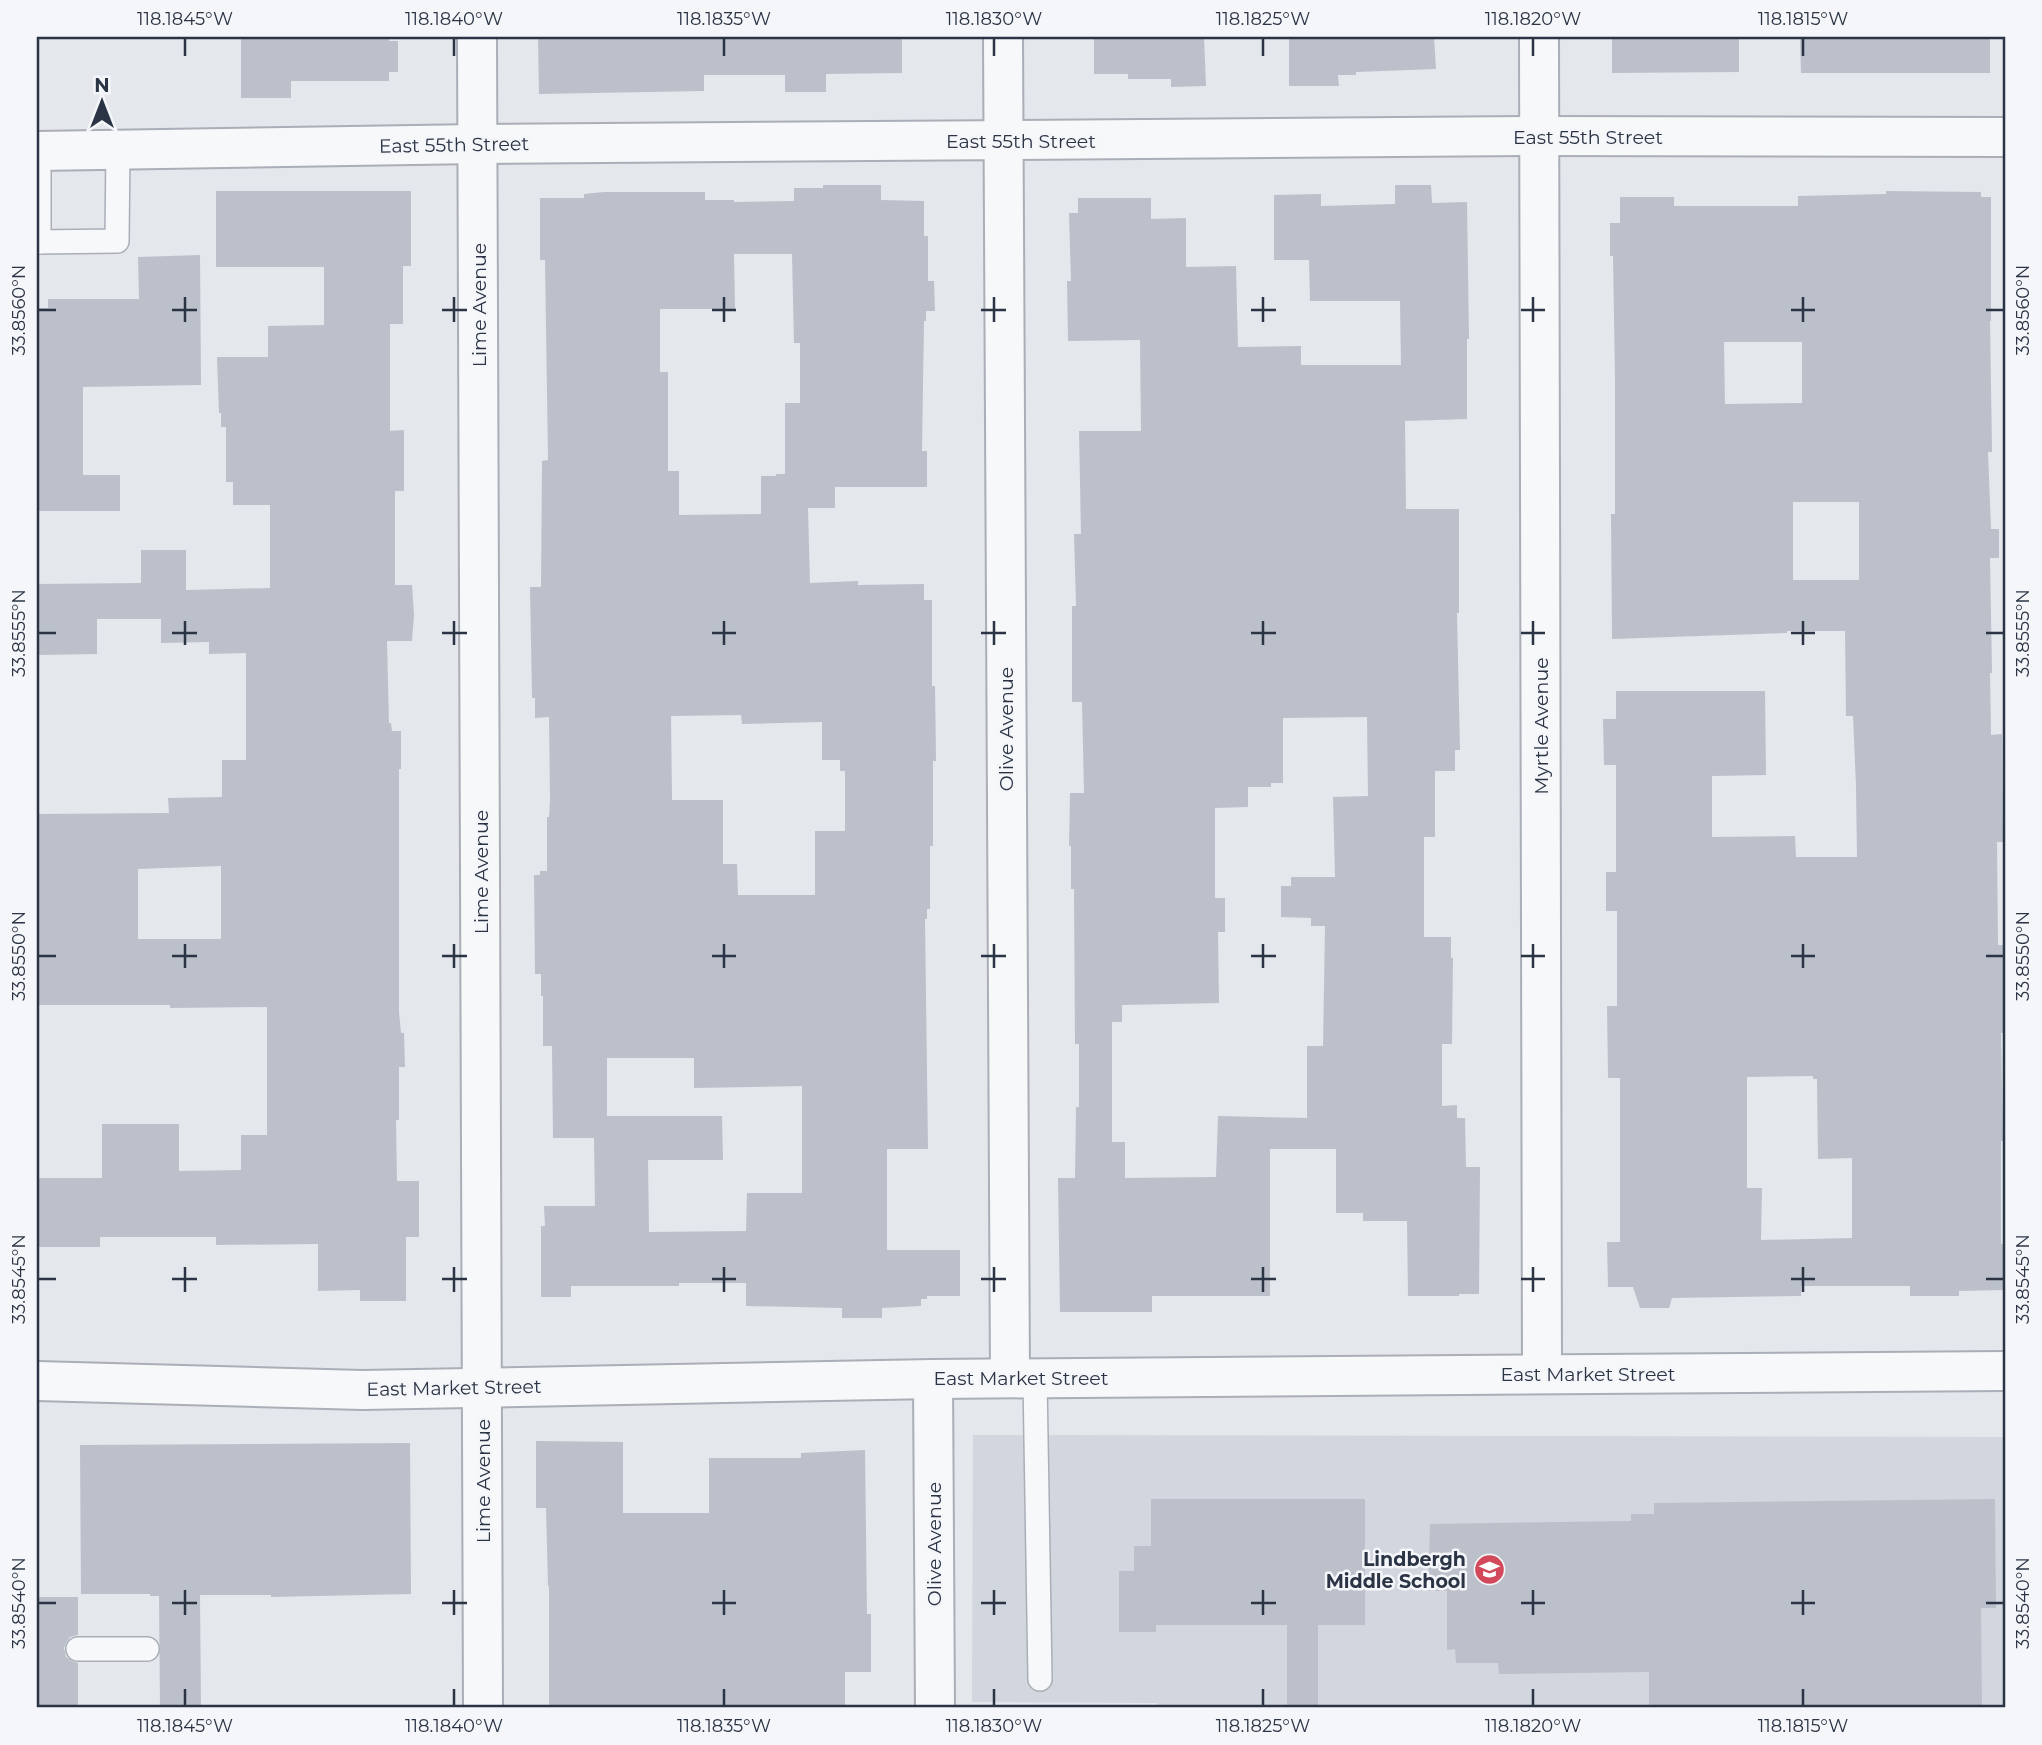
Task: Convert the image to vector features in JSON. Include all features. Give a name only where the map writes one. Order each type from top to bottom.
[{"type":"street","name":"Lime Avenue","points":[[477,37],[483,1708]]},
{"type":"street","name":"Olive Avenue","points":[[1003,37],[1022,1378]]},
{"type":"street","name":"Myrtle Avenue","points":[[1539,37],[1542,1373]]},
{"type":"street","name":"East 55th Street","points":[[38,150],[1540,136],[2005,137]]},
{"type":"street","name":"East Market Street","points":[[37,1381],[362,1390],[933,1379],[2005,1371]]},
{"type":"street","name":"Olive Avenue","points":[[933,1379],[935,1708]]},
{"type":"lane","points":[[38,150],[38,242],[117,241],[118,149]]},
{"type":"lane","points":[[1022,1378],[1040,1679]]},
{"type":"lane","points":[[78,1649],[147,1648]]},
{"type":"shaded area","name":"Lindbergh Middle School","points":[[973,1435],[2005,1437],[2005,1708],[1158,1708],[1157,1703],[972,1702]]},
{"type":"building","points":[[241,37],[389,37],[389,41],[398,41],[398,72],[389,72],[389,81],[291,81],[291,98],[241,98]]},
{"type":"building","points":[[538,37],[902,37],[902,73],[826,74],[826,92],[785,92],[785,75],[704,75],[704,91],[539,94]]},
{"type":"building","points":[[1094,37],[1204,37],[1206,86],[1171,87],[1171,79],[1128,79],[1128,74],[1094,74]]},
{"type":"building","points":[[1289,37],[1434,37],[1436,69],[1356,72],[1356,75],[1338,75],[1339,86],[1289,86]]},
{"type":"building","points":[[1612,37],[1739,37],[1739,72],[1612,73]]},
{"type":"building","points":[[1800,37],[1990,37],[1990,73],[1801,73]]},
{"type":"building","points":[[823,185],[881,185],[881,200],[924,201],[924,236],[928,236],[928,281],[934,281],[935,311],[926,311],[924,321],[922,451],[927,451],[927,487],[835,487],[835,508],[808,508],[810,583],[858,581],[858,585],[924,584],[924,600],[932,600],[932,686],[935,686],[936,761],[933,761],[930,909],[927,909],[925,919],[928,1149],[887,1149],[887,1250],[960,1250],[960,1296],[927,1296],[927,1299],[921,1299],[921,1306],[882,1308],[882,1318],[842,1318],[842,1308],[746,1306],[746,1283],[571,1286],[571,1297],[541,1297],[541,1226],[545,1226],[544,1206],[595,1206],[594,1138],[553,1138],[552,1046],[543,1046],[541,974],[535,974],[534,875],[547,871],[547,817],[550,800],[549,717],[535,718],[535,698],[532,698],[530,587],[541,587],[542,461],[548,460],[545,260],[540,260],[540,198],[584,198],[584,194],[604,192],[705,192],[705,200],[794,201],[794,188],[823,188]],"holes":[[[734,254],[792,254],[794,343],[800,343],[800,403],[785,403],[785,474],[761,476],[761,514],[679,515],[679,471],[668,471],[668,372],[660,372],[660,309],[735,309]],[[741,715],[742,724],[822,722],[822,760],[840,760],[840,771],[845,771],[845,831],[815,831],[815,895],[738,895],[737,864],[723,864],[723,800],[672,800],[671,716]],[[607,1058],[694,1058],[694,1088],[802,1086],[802,1193],[747,1193],[746,1231],[649,1232],[648,1160],[723,1160],[722,1116],[607,1116]]]},
{"type":"building","points":[[1395,185],[1431,185],[1432,203],[1467,202],[1467,419],[1405,421],[1406,509],[1459,509],[1457,613],[1460,750],[1455,750],[1455,771],[1435,771],[1435,837],[1424,837],[1424,937],[1451,937],[1452,1044],[1442,1044],[1442,1106],[1457,1105],[1457,1118],[1465,1118],[1466,1167],[1480,1167],[1479,1294],[1408,1296],[1407,1221],[1363,1221],[1363,1213],[1336,1213],[1336,1149],[1270,1149],[1270,1296],[1152,1296],[1152,1312],[1060,1312],[1058,1178],[1075,1178],[1076,1107],[1079,1107],[1079,1044],[1075,1044],[1074,889],[1071,889],[1069,846],[1070,793],[1084,793],[1082,702],[1072,702],[1072,606],[1076,606],[1074,534],[1081,534],[1079,431],[1141,431],[1140,340],[1068,341],[1067,281],[1071,281],[1069,213],[1078,213],[1078,198],[1151,198],[1151,219],[1186,218],[1186,267],[1236,266],[1238,347],[1301,346],[1301,365],[1401,365],[1400,301],[1310,301],[1309,260],[1274,260],[1274,195],[1321,194],[1321,206],[1395,204]],"holes":[[[1367,717],[1368,796],[1333,797],[1335,877],[1291,877],[1291,886],[1281,886],[1281,917],[1311,918],[1311,926],[1325,926],[1323,1046],[1307,1046],[1307,1118],[1218,1116],[1216,1177],[1125,1178],[1125,1142],[1112,1142],[1112,1022],[1122,1022],[1122,1005],[1219,1003],[1218,932],[1225,932],[1225,898],[1215,898],[1215,808],[1248,807],[1248,787],[1271,787],[1271,783],[1283,783],[1283,718]]]},
{"type":"building","points":[[216,191],[411,191],[411,266],[403,266],[403,324],[390,324],[390,431],[404,430],[404,491],[395,491],[395,585],[412,585],[414,615],[412,641],[387,641],[389,723],[392,731],[401,731],[399,1012],[401,1033],[404,1033],[405,1067],[399,1067],[397,1181],[419,1181],[419,1237],[406,1237],[406,1301],[360,1301],[360,1290],[318,1291],[318,1244],[216,1245],[216,1237],[100,1237],[100,1247],[37,1247],[37,1178],[102,1178],[102,1124],[179,1124],[179,1171],[241,1170],[241,1135],[267,1135],[267,1007],[37,1005],[37,814],[169,813],[168,798],[222,797],[222,760],[246,760],[246,653],[209,654],[209,642],[161,643],[161,619],[97,619],[97,654],[37,655],[37,584],[141,583],[141,550],[186,550],[186,590],[270,588],[270,505],[233,505],[233,482],[226,482],[226,427],[221,427],[219,413],[217,357],[268,357],[268,326],[324,325],[324,267],[216,267]],"holes":[[[221,866],[221,939],[138,939],[138,869]]]},
{"type":"building","points":[[1886,191],[1981,192],[1981,197],[1991,197],[1992,452],[1988,452],[1991,529],[1999,529],[1999,558],[1990,558],[1990,673],[1991,735],[2002,734],[2003,842],[1997,842],[1998,945],[2003,945],[2001,1244],[2005,1244],[2005,1290],[1959,1291],[1959,1296],[1910,1296],[1910,1286],[1801,1286],[1801,1296],[1672,1298],[1669,1308],[1640,1308],[1633,1287],[1608,1287],[1607,1242],[1620,1242],[1620,1078],[1608,1078],[1607,1006],[1617,1006],[1617,911],[1606,911],[1606,872],[1616,872],[1616,765],[1604,765],[1603,719],[1616,719],[1616,691],[1765,691],[1766,775],[1712,776],[1712,837],[1795,836],[1796,857],[1857,857],[1856,786],[1853,716],[1846,716],[1845,631],[1612,639],[1611,514],[1615,514],[1615,379],[1610,223],[1620,223],[1620,197],[1674,197],[1674,206],[1798,206],[1798,196],[1886,194]],"holes":[[[1724,342],[1802,342],[1802,403],[1725,404]],[[1793,502],[1859,502],[1859,580],[1793,580]],[[1813,1076],[1813,1079],[1817,1079],[1818,1159],[1852,1158],[1852,1238],[1761,1240],[1762,1188],[1747,1188],[1747,1077]]]},
{"type":"building","points":[[200,255],[201,385],[83,387],[83,475],[120,475],[120,511],[37,511],[37,308],[48,308],[48,299],[139,299],[138,257]]},
{"type":"building","points":[[536,1441],[623,1442],[623,1513],[709,1513],[709,1458],[801,1458],[801,1453],[865,1450],[867,1614],[871,1614],[871,1672],[845,1672],[845,1708],[549,1708],[546,1508],[536,1508]]},
{"type":"building","points":[[410,1443],[411,1594],[271,1597],[200,1595],[201,1708],[160,1708],[159,1596],[81,1594],[80,1445]]},
{"type":"building","points":[[1151,1499],[1365,1499],[1365,1625],[1318,1625],[1318,1708],[1287,1708],[1287,1625],[1156,1625],[1156,1632],[1119,1632],[1119,1571],[1134,1571],[1134,1546],[1151,1546]]},
{"type":"building","points":[[1995,1499],[1996,1608],[1981,1608],[1982,1708],[1649,1708],[1649,1672],[1499,1674],[1498,1663],[1456,1663],[1455,1649],[1447,1650],[1447,1591],[1428,1591],[1430,1524],[1631,1521],[1631,1514],[1654,1514],[1654,1503]]},
{"type":"building","points":[[37,1597],[78,1597],[78,1635],[70,1637],[64,1648],[66,1657],[78,1663],[78,1708],[37,1708]]},
{"type":"place","name":"Lindbergh Middle School","points":[[1489,1570]]}]
